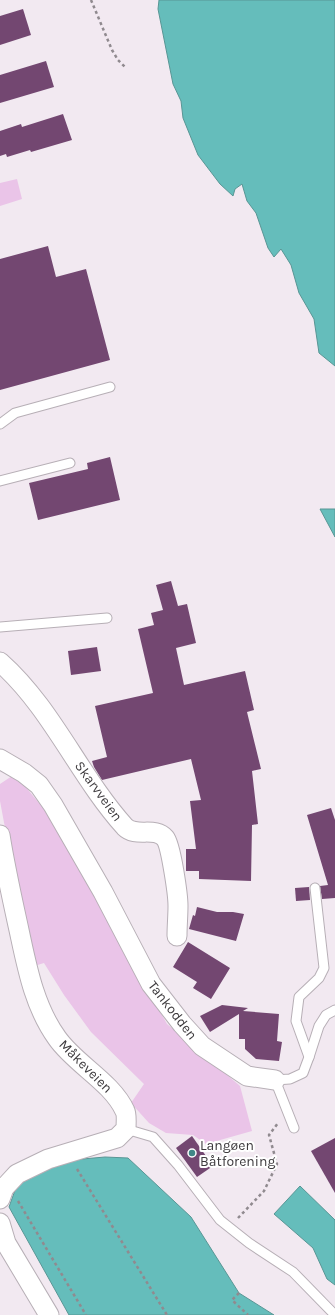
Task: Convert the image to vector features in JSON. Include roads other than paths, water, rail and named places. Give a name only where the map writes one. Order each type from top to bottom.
[{"type":"street","name":"Skarvveien","points":[[0,662],[15,675],[47,717],[93,785],[127,828],[140,833],[156,832],[164,837],[169,848],[178,904],[177,936]]},
{"type":"street","name":"Tankodden","points":[[0,759],[24,772],[39,785],[53,806],[103,892],[152,984],[182,1024],[202,1046],[247,1076],[274,1080]]},
{"type":"street","name":"Måkeveien","points":[[0,835],[3,870],[30,980],[41,1009],[57,1038],[74,1057],[114,1094],[126,1112],[126,1129]]},
{"type":"street","points":[[9,1200],[4,1188],[17,1174],[48,1159],[117,1138],[126,1129]]},
{"type":"street","points":[[0,1223],[6,1243],[49,1315]]},
{"type":"lane","points":[[0,424],[15,413],[110,387]]},
{"type":"lane","points":[[0,481],[70,463]]},
{"type":"lane","points":[[0,627],[107,618]]},
{"type":"lane","points":[[309,1057],[296,1021],[299,997],[318,978],[324,968],[315,888]]},
{"type":"lane","name":"Tankodden","points":[[274,1080],[290,1079],[303,1072],[319,1026],[326,1016],[335,1010]]},
{"type":"lane","points":[[274,1080],[294,1128]]},
{"type":"lane","points":[[126,1129],[153,1137],[178,1165],[220,1220],[249,1243],[292,1272],[334,1315]]},
{"type":"water","points":[[159,0],[335,0],[335,366],[319,353],[314,319],[299,293],[291,265],[281,249],[274,257],[268,248],[256,213],[247,201],[242,184],[235,189],[233,196],[220,184],[198,155],[183,118],[181,101],[173,84],[158,9]]},
{"type":"water","points":[[320,509],[335,509],[335,537]]},
{"type":"water","points":[[105,1157],[128,1158],[191,1217],[239,1293],[274,1315],[69,1315],[9,1207],[18,1182],[41,1168],[71,1160]]},
{"type":"water","points":[[300,1186],[335,1220],[335,1285],[327,1279],[313,1248],[274,1214]]},
{"type":"place","name":"Langøen Båtforening","points":[[192,1153]]}]
